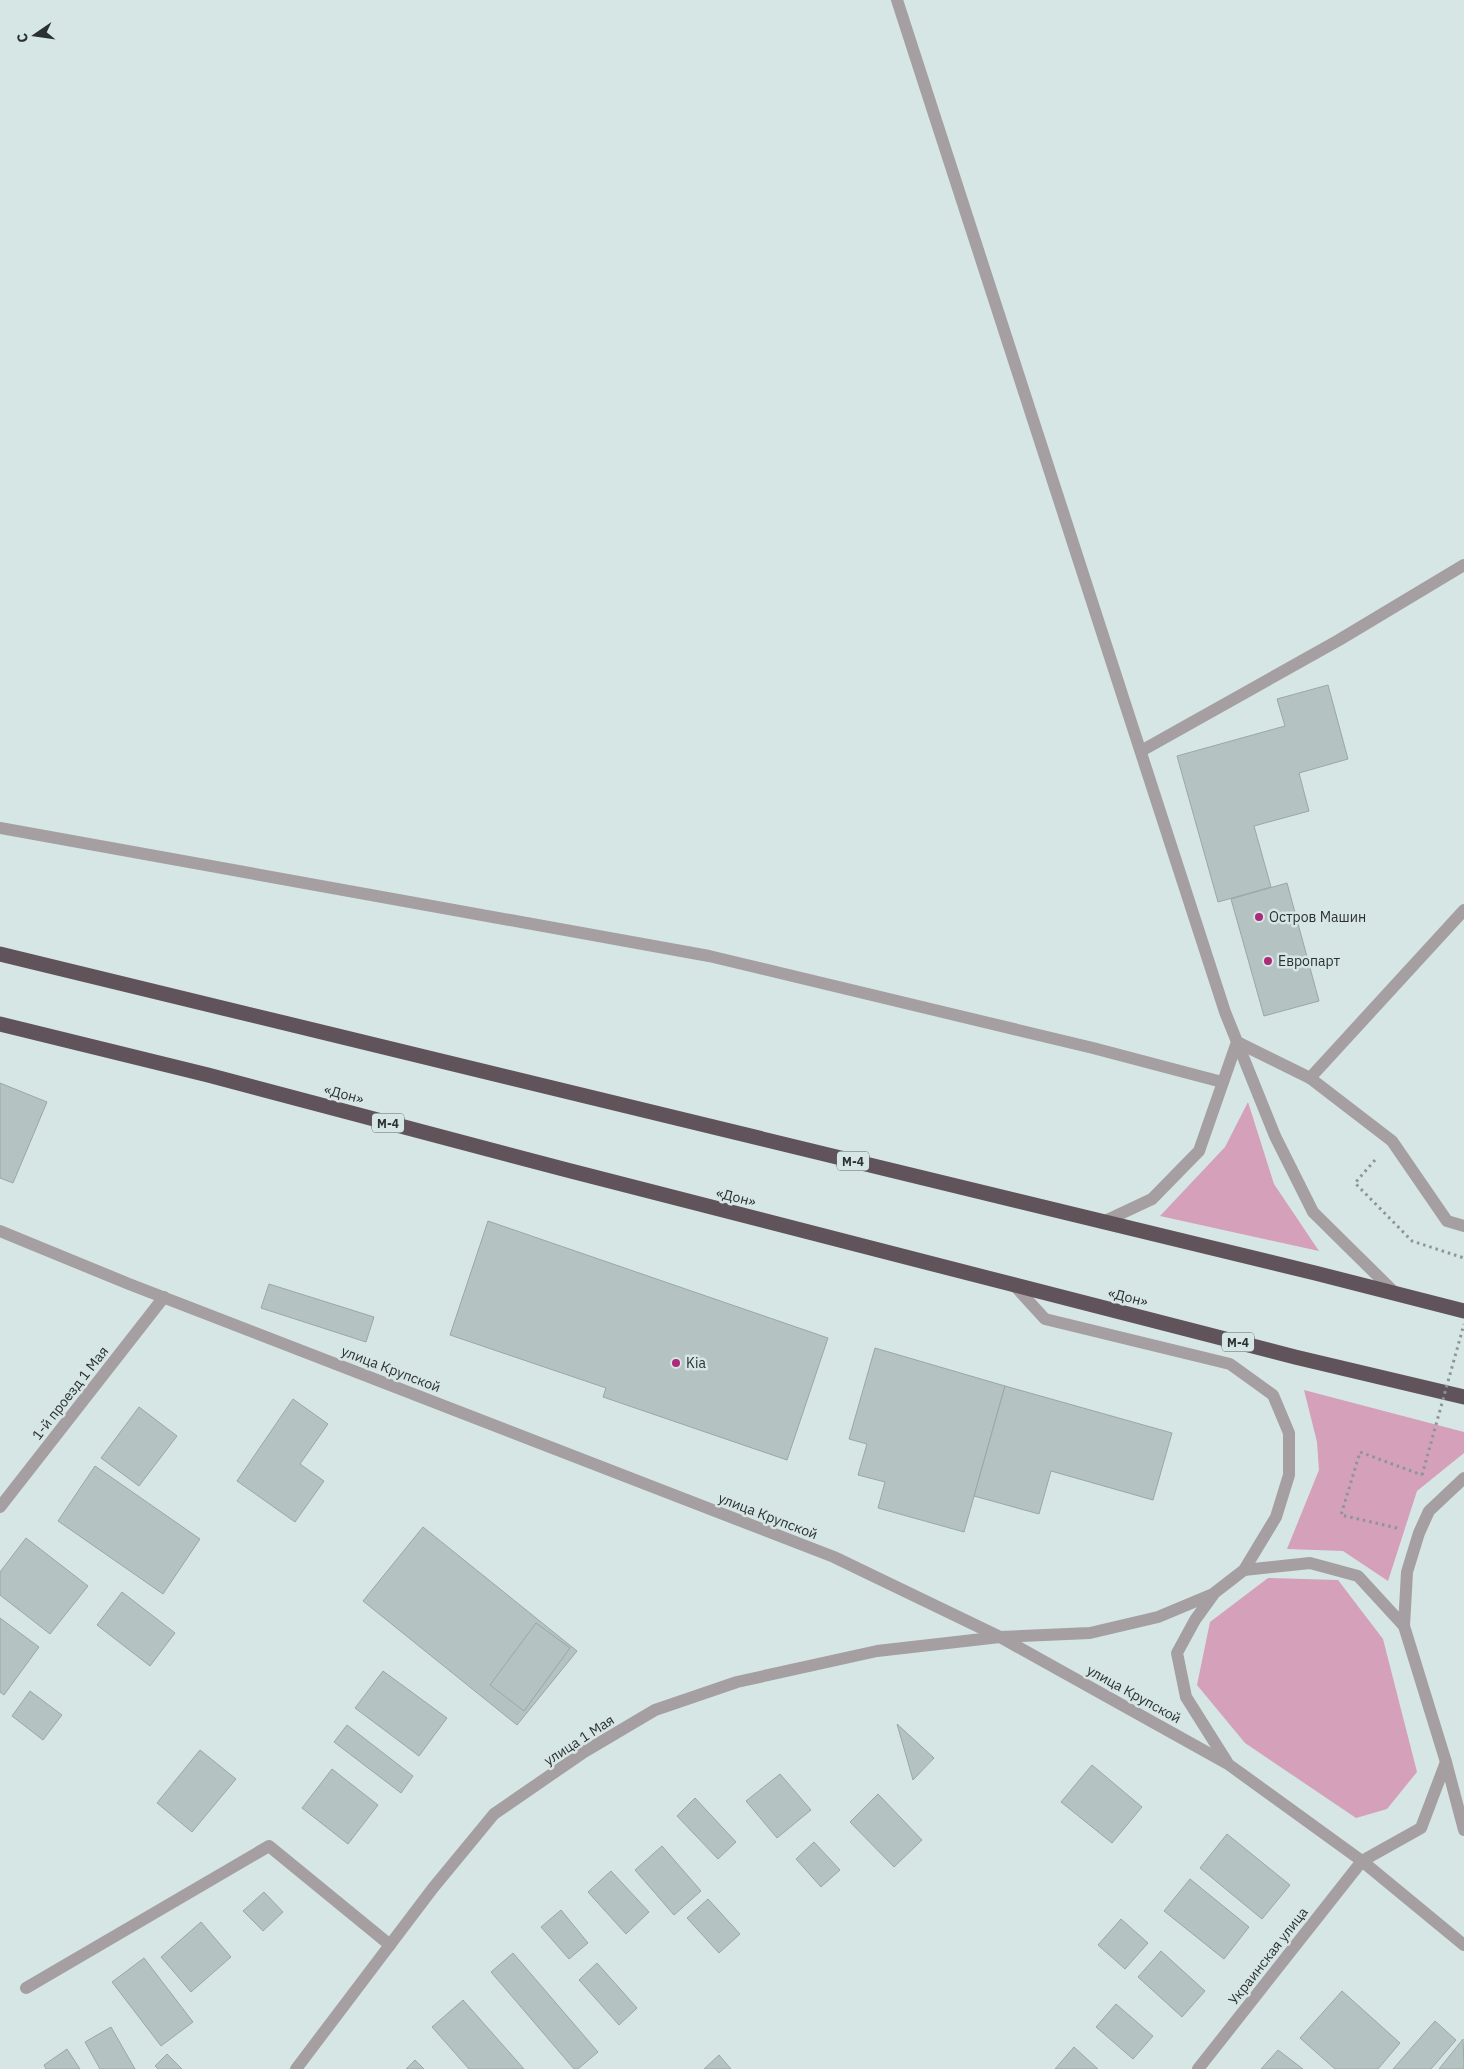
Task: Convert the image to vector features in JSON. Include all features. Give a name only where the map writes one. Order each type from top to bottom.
[{"type":"highway","name":"М-4","points":[[0,954],[1464,1311]]},
{"type":"highway","name":"«Дон»","points":[[0,1024],[208,1075],[567,1170],[1285,1354],[1464,1397]]},
{"type":"street","points":[[897,0],[1142,751],[1225,1012],[1275,1136],[1313,1212],[1396,1294]]},
{"type":"street","points":[[1142,751],[1339,640],[1464,565]]},
{"type":"street","points":[[0,828],[709,956],[1222,1082]]},
{"type":"street","points":[[1310,1078],[1464,910]]},
{"type":"street","points":[[1237,1042],[1310,1078],[1392,1141],[1447,1221],[1464,1226]]},
{"type":"street","points":[[1103,1222],[1152,1199],[1199,1151],[1237,1042]]},
{"type":"street","name":"улица Крупской","points":[[0,1232],[834,1557],[1000,1637],[1228,1764],[1362,1861],[1464,1945]]},
{"type":"street","points":[[1013,1284],[1045,1319],[1230,1364],[1273,1395],[1289,1433],[1289,1476],[1276,1517],[1244,1570],[1213,1594],[1194,1620],[1177,1653],[1186,1697],[1228,1764]]},
{"type":"street","name":"1-й проезд 1 Мая","points":[[0,1507],[164,1297]]},
{"type":"street","points":[[1464,1478],[1429,1511],[1419,1533],[1406,1572],[1404,1626],[1446,1762],[1464,1830]]},
{"type":"street","points":[[1244,1570],[1310,1563],[1358,1576],[1404,1626]]},
{"type":"street","name":"улица 1 Мая","points":[[296,2069],[433,1888],[494,1814],[584,1752],[655,1710],[737,1682],[877,1651],[1000,1637],[1090,1633],[1158,1616],[1213,1594]]},
{"type":"street","points":[[1362,1861],[1421,1828],[1446,1762]]},
{"type":"street","points":[[26,1988],[269,1846],[390,1945]]},
{"type":"street","name":"Украинская улица","points":[[1198,2069],[1362,1861]]},
{"type":"path","points":[[1392,1141],[1355,1183],[1412,1241],[1464,1258]]},
{"type":"path","points":[[1419,1533],[1341,1515],[1360,1452],[1422,1475],[1464,1324]]},
{"type":"shaded area","points":[[1248,1102],[1274,1184],[1319,1251],[1160,1216],[1225,1147]]},
{"type":"shaded area","points":[[1304,1390],[1464,1432],[1464,1453],[1417,1491],[1388,1581],[1343,1551],[1287,1549],[1319,1470],[1317,1442]]},
{"type":"shaded area","points":[[1268,1578],[1338,1580],[1383,1639],[1417,1772],[1387,1809],[1356,1818],[1245,1743],[1197,1685],[1210,1622]]},
{"type":"building","points":[[1328,685],[1348,759],[1299,773],[1309,811],[1254,826],[1271,887],[1218,902],[1177,756],[1285,726],[1277,699]]},
{"type":"building","points":[[1287,883],[1319,1001],[1264,1016],[1231,899]]},
{"type":"building","points":[[0,1083],[47,1102],[13,1183],[0,1178]]},
{"type":"building","name":"Kia","points":[[488,1221],[828,1338],[787,1460],[603,1397],[606,1388],[450,1335]]},
{"type":"building","points":[[269,1284],[374,1317],[366,1342],[261,1308]]},
{"type":"building","points":[[875,1348],[1005,1386],[964,1532],[878,1508],[885,1482],[858,1475],[867,1444],[849,1439]]},
{"type":"building","points":[[1005,1386],[1172,1433],[1153,1500],[1051,1471],[1039,1514],[974,1496]]},
{"type":"building","points":[[293,1399],[328,1424],[300,1464],[324,1481],[295,1522],[237,1481]]},
{"type":"building","points":[[139,1407],[177,1436],[139,1486],[101,1458]]},
{"type":"building","points":[[95,1466],[200,1539],[163,1594],[58,1521]]},
{"type":"building","points":[[423,1527],[577,1651],[517,1725],[363,1601]]},
{"type":"building","points":[[26,1538],[88,1586],[50,1634],[0,1595],[0,1572]]},
{"type":"building","points":[[122,1592],[175,1633],[150,1666],[97,1625]]},
{"type":"building","points":[[0,1618],[39,1647],[4,1695],[0,1692]]},
{"type":"building","points":[[536,1623],[570,1648],[524,1711],[490,1685]]},
{"type":"building","points":[[383,1671],[447,1718],[419,1756],[355,1708]]},
{"type":"building","points":[[30,1691],[62,1715],[43,1740],[12,1716]]},
{"type":"building","points":[[897,1724],[934,1758],[913,1780]]},
{"type":"building","points":[[347,1725],[413,1776],[401,1793],[334,1742]]},
{"type":"building","points":[[200,1750],[236,1779],[192,1832],[157,1803]]},
{"type":"building","points":[[1092,1765],[1142,1807],[1112,1843],[1061,1802]]},
{"type":"building","points":[[332,1769],[378,1805],[348,1844],[302,1808]]},
{"type":"building","points":[[780,1774],[811,1810],[777,1838],[746,1801]]},
{"type":"building","points":[[878,1794],[922,1840],[894,1867],[850,1822]]},
{"type":"building","points":[[695,1798],[736,1842],[718,1859],[677,1816]]},
{"type":"building","points":[[1227,1834],[1290,1885],[1262,1919],[1200,1868]]},
{"type":"building","points":[[814,1842],[840,1870],[821,1887],[796,1859]]},
{"type":"building","points":[[662,1846],[701,1891],[674,1915],[635,1870]]},
{"type":"building","points":[[611,1871],[649,1912],[626,1934],[588,1892]]},
{"type":"building","points":[[1190,1879],[1249,1927],[1224,1959],[1164,1911]]},
{"type":"building","points":[[264,1892],[283,1912],[263,1931],[243,1911]]},
{"type":"building","points":[[708,1899],[740,1934],[719,1953],[687,1918]]},
{"type":"building","points":[[561,1910],[588,1943],[569,1959],[541,1927]]},
{"type":"building","points":[[1121,1919],[1148,1943],[1125,1969],[1098,1945]]},
{"type":"building","points":[[201,1922],[231,1957],[191,1992],[161,1957]]},
{"type":"building","points":[[1161,1951],[1205,1991],[1182,2017],[1138,1977]]},
{"type":"building","points":[[513,1953],[598,2052],[578,2069],[574,2069],[491,1972]]},
{"type":"building","points":[[144,1958],[193,2022],[161,2046],[112,1982]]},
{"type":"building","points":[[597,1963],[637,2008],[619,2025],[579,1980]]},
{"type":"building","points":[[1342,1991],[1400,2043],[1378,2069],[1335,2069],[1300,2038]]},
{"type":"building","points":[[463,2000],[524,2069],[469,2069],[432,2027]]},
{"type":"building","points":[[1116,2004],[1153,2036],[1133,2059],[1096,2027]]},
{"type":"building","points":[[1435,2021],[1456,2040],[1431,2069],[1393,2069]]},
{"type":"building","points":[[111,2027],[135,2069],[100,2069],[85,2042]]},
{"type":"building","points":[[1463,2039],[1463,2069],[1439,2069]]},
{"type":"building","points":[[1074,2047],[1098,2069],[1055,2069]]},
{"type":"building","points":[[67,2049],[80,2069],[46,2069],[44,2065]]},
{"type":"building","points":[[1278,2050],[1303,2069],[1261,2069]]},
{"type":"building","points":[[167,2054],[182,2069],[158,2069],[155,2066]]},
{"type":"building","points":[[719,2055],[731,2069],[704,2069]]},
{"type":"building","points":[[415,2060],[424,2069],[406,2069]]},
{"type":"place","name":"Остров Машин","points":[[1259,917]]},
{"type":"place","name":"Европарт","points":[[1268,961]]},
{"type":"place","name":"Kia","points":[[676,1363]]}]
